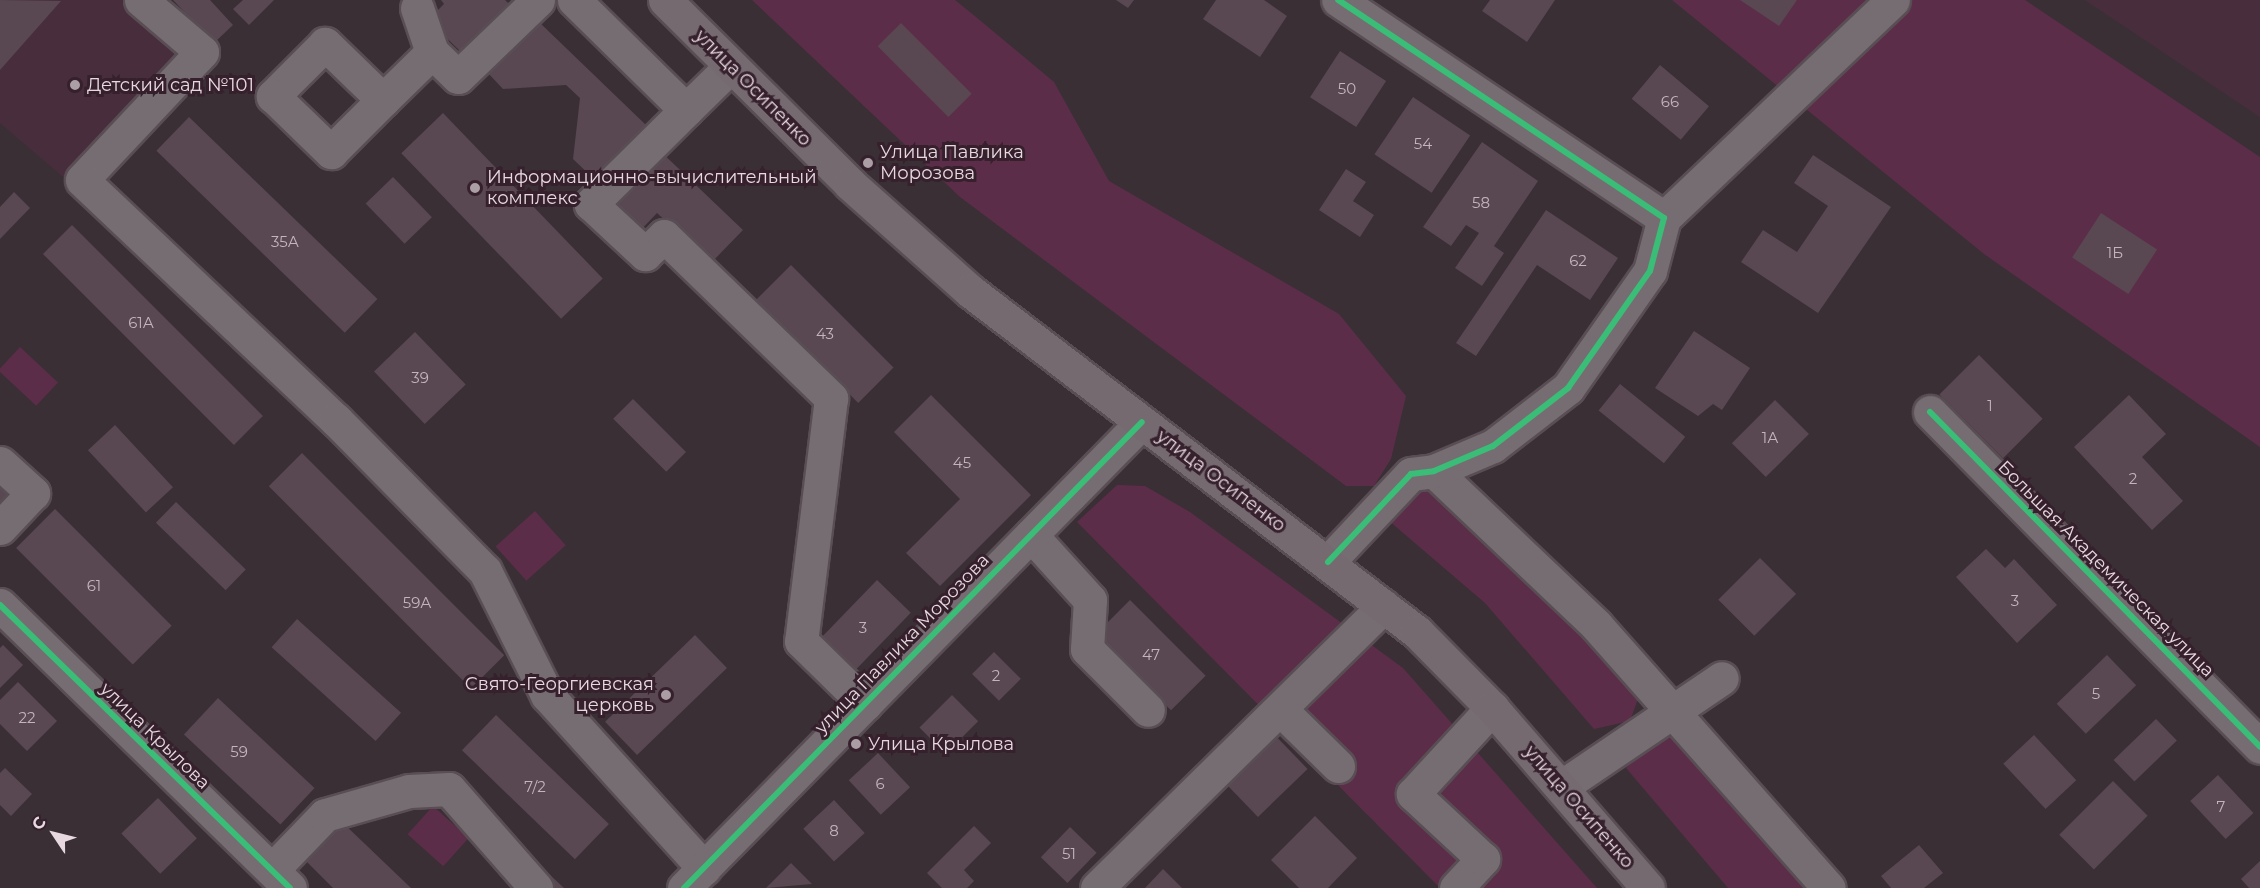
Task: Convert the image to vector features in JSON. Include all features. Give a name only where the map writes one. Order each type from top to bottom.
[{"type":"main road","name":"улица Осипенко","points":[[665,0],[903,234],[1142,422],[1384,606],[1492,708],[1648,888]]},
{"type":"street","points":[[141,0],[201,52],[82,180],[336,420],[485,571],[547,695],[694,878]]},
{"type":"street","points":[[417,8],[432,52],[458,77],[538,0]]},
{"type":"street","points":[[574,0],[686,110]]},
{"type":"street","points":[[1338,0],[1664,218]]},
{"type":"street","points":[[1328,562],[1411,474],[1434,471],[1493,446],[1568,388],[1650,271],[1664,218],[1893,0]]},
{"type":"street","points":[[383,100],[432,52]]},
{"type":"street","points":[[731,66],[591,204],[645,254],[664,236],[831,398],[801,641],[866,704]]},
{"type":"street","name":"Большая Академическая улица","points":[[1930,412],[2260,747]]},
{"type":"street","name":"улица Павлика Морозова","points":[[694,878],[1142,422]]},
{"type":"street","points":[[0,463],[33,494],[0,528]]},
{"type":"street","points":[[1434,471],[1596,625],[1674,710],[1829,888]]},
{"type":"street","points":[[1031,535],[1090,600],[1087,649],[1148,710]]},
{"type":"street","name":"улица Крылова","points":[[0,605],[281,879]]},
{"type":"street","points":[[1098,888],[1384,606]]},
{"type":"street","points":[[1561,787],[1722,678]]},
{"type":"street","points":[[1456,888],[1483,859],[1413,794],[1492,708]]},
{"type":"street","points":[[1281,710],[1338,766]]},
{"type":"street","points":[[281,879],[325,815],[410,790],[449,789],[536,888]]},
{"type":"shaded area","name":"Детский сад №101","points":[[0,0],[128,0],[183,47],[68,181],[0,123]]},
{"type":"shaded area","points":[[752,0],[955,0],[1054,82],[1109,181],[1339,314],[1406,396],[1391,459],[1374,486],[1346,486],[960,197]]},
{"type":"shaded area","points":[[1672,0],[2025,0],[2260,157],[2260,447],[1984,254]]},
{"type":"shaded area","points":[[2085,0],[2260,0],[2260,117]]},
{"type":"shaded area","points":[[20,347],[58,382],[36,406],[0,372],[0,368]]},
{"type":"shaded area","points":[[1421,478],[1482,507],[1640,693],[1630,721],[1594,729],[1485,603],[1388,520]]},
{"type":"shaded area","points":[[1117,485],[1145,486],[1190,512],[1403,668],[1597,888],[1440,888],[1077,522]]},
{"type":"shaded area","points":[[535,511],[566,545],[526,581],[496,546]]},
{"type":"shaded area","points":[[1671,725],[1814,888],[1728,888],[1626,768],[1649,740]]},
{"type":"shaded area","points":[[433,806],[469,838],[443,866],[408,834]]},
{"type":"building","points":[[0,0],[61,1],[0,70]]},
{"type":"building","points":[[173,0],[210,0],[233,25],[214,43]]},
{"type":"building","points":[[243,0],[274,0],[249,25],[233,9]]},
{"type":"building","points":[[441,0],[505,0],[509,4],[461,52],[428,20],[444,4]]},
{"type":"building","points":[[1116,0],[1134,0],[1128,8]]},
{"type":"building","points":[[1216,0],[1264,0],[1287,16],[1260,57],[1203,19]]},
{"type":"building","points":[[1490,0],[1555,0],[1527,42],[1482,11]]},
{"type":"building","points":[[1740,0],[1797,0],[1779,26]]},
{"type":"building","points":[[538,21],[647,126],[594,179],[573,159],[580,98],[566,85],[503,89],[486,71]]},
{"type":"building","points":[[901,23],[972,94],[948,117],[878,46]]},
{"type":"building","points":[[1340,51],[1386,81],[1356,127],[1310,97]]},
{"type":"building","points":[[1660,65],[1709,106],[1681,140],[1632,99]]},
{"type":"building","points":[[1413,97],[1470,136],[1432,193],[1374,154]]},
{"type":"building","name":"Информационно-вычислительный комплекс","points":[[443,113],[603,278],[561,319],[401,153]]},
{"type":"building","points":[[189,117],[377,299],[345,333],[156,151]]},
{"type":"building","points":[[1482,142],[1538,181],[1494,246],[1504,253],[1482,286],[1455,268],[1479,233],[1466,225],[1451,246],[1423,227]]},
{"type":"building","points":[[657,148],[743,230],[711,263],[657,213],[639,232],[607,201]]},
{"type":"building","points":[[1813,155],[1891,207],[1818,313],[1741,262],[1763,230],[1797,252],[1828,206],[1794,183]]},
{"type":"building","points":[[1346,169],[1366,182],[1353,201],[1374,215],[1360,237],[1319,210]]},
{"type":"building","points":[[393,177],[432,217],[405,244],[366,203]]},
{"type":"building","points":[[14,192],[30,208],[0,239],[0,207]]},
{"type":"building","points":[[1546,210],[1618,258],[1590,300],[1537,265],[1476,356],[1456,343]]},
{"type":"building","points":[[2101,213],[2157,249],[2128,294],[2072,257]]},
{"type":"building","points":[[72,225],[263,416],[234,445],[43,254]]},
{"type":"building","points":[[791,265],[894,368],[858,403],[756,300]]},
{"type":"building","points":[[1694,331],[1750,368],[1722,410],[1713,404],[1698,416],[1655,388]]},
{"type":"building","points":[[415,332],[466,385],[425,424],[374,372]]},
{"type":"building","points":[[1979,355],[2043,419],[2003,458],[1939,395]]},
{"type":"building","points":[[1620,384],[1685,437],[1664,463],[1599,410]]},
{"type":"building","points":[[931,395],[1031,495],[940,586],[906,553],[960,499],[894,432]]},
{"type":"building","points":[[2129,395],[2166,434],[2142,457],[2183,501],[2152,530],[2074,447]]},
{"type":"building","points":[[633,399],[686,452],[666,472],[613,419]]},
{"type":"building","points":[[1775,400],[1809,434],[1766,477],[1732,443]]},
{"type":"building","points":[[115,425],[173,487],[146,512],[88,450]]},
{"type":"building","points":[[302,453],[504,655],[471,688],[269,486]]},
{"type":"building","points":[[0,480],[16,496],[0,512]]},
{"type":"building","points":[[176,502],[246,569],[226,590],[156,523]]},
{"type":"building","points":[[55,509],[172,626],[133,665],[16,548]]},
{"type":"building","points":[[1986,549],[2005,568],[2014,559],[2057,605],[2017,643],[1956,577]]},
{"type":"building","points":[[1760,558],[1796,594],[1754,636],[1718,600]]},
{"type":"building","points":[[877,580],[911,613],[850,676],[816,643]]},
{"type":"building","points":[[1130,600],[1206,676],[1171,710],[1095,635]]},
{"type":"building","points":[[297,619],[401,713],[376,741],[272,647]]},
{"type":"building","name":"Свято-Георгиевская церковь","points":[[695,635],[727,668],[637,755],[605,722]]},
{"type":"building","points":[[3,645],[23,665],[0,688],[0,648]]},
{"type":"building","points":[[994,652],[1021,679],[999,701],[972,674]]},
{"type":"building","points":[[2107,655],[2136,685],[2086,734],[2057,704]]},
{"type":"building","points":[[18,682],[57,721],[27,751],[0,724],[0,700]]},
{"type":"building","points":[[952,695],[978,721],[946,754],[919,728]]},
{"type":"building","points":[[218,698],[315,788],[280,825],[184,735]]},
{"type":"building","points":[[496,715],[609,824],[575,859],[462,750]]},
{"type":"building","points":[[2156,719],[2177,741],[2134,782],[2114,760]]},
{"type":"building","points":[[1268,728],[1308,769],[1258,817],[1218,776]]},
{"type":"building","points":[[2034,735],[2076,780],[2046,809],[2003,764]]},
{"type":"building","points":[[878,753],[910,787],[881,815],[849,780]]},
{"type":"building","points":[[5,768],[32,794],[11,816],[0,805],[0,773]]},
{"type":"building","points":[[2218,775],[2253,813],[2226,839],[2190,801]]},
{"type":"building","points":[[2113,781],[2148,816],[2094,869],[2059,835]]},
{"type":"building","points":[[158,798],[197,838],[160,874],[121,833]]},
{"type":"building","points":[[834,800],[865,833],[834,862],[803,829]]},
{"type":"building","points":[[1315,816],[1357,858],[1328,888],[1299,888],[1271,860]]},
{"type":"building","points":[[342,822],[411,888],[333,888],[305,860]]},
{"type":"building","points":[[974,826],[991,843],[964,870],[974,881],[967,888],[942,888],[927,873]]},
{"type":"building","points":[[1070,827],[1097,853],[1067,883],[1041,857]]},
{"type":"building","points":[[1919,845],[1943,873],[1924,888],[1891,888],[1881,876]]},
{"type":"building","points":[[2260,861],[2260,888],[2249,888],[2241,879]]},
{"type":"building","points":[[791,863],[812,884],[766,888]]},
{"type":"building","points":[[1163,869],[1182,888],[1145,888]]},
{"type":"building","points":[[547,872],[564,888],[531,888]]},
{"type":"cycle path","points":[[1328,562],[1411,474],[1434,471],[1493,446],[1568,388],[1650,271],[1664,218],[1338,0]]},
{"type":"cycle path","points":[[1930,412],[2260,747]]},
{"type":"cycle path","points":[[684,888],[1142,422]]},
{"type":"cycle path","points":[[0,605],[290,888]]},
{"type":"place","name":"Детский сад №101","points":[[75,85]]},
{"type":"place","name":"Улица Павлика Морозова","points":[[868,163]]},
{"type":"place","name":"Информационно-вычислительный комплекс","points":[[475,188]]},
{"type":"place","name":"Свято-Георгиевская церковь","points":[[666,695]]},
{"type":"place","name":"Улица Крылова","points":[[856,744]]}]
